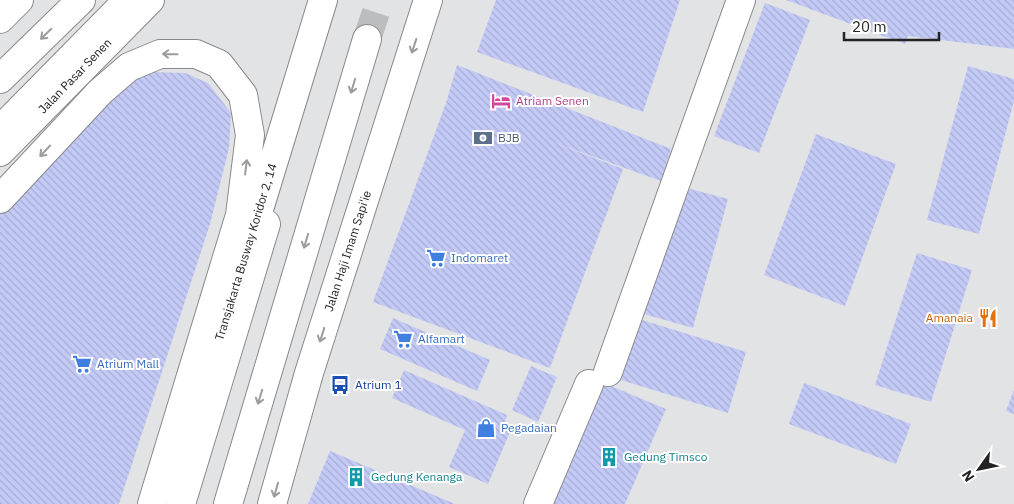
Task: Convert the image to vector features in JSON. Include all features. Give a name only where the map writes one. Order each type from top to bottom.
[{"type":"street","points":[[0,19],[19,0]]},
{"type":"street","points":[[0,79],[81,0]]},
{"type":"street","points":[[0,130],[128,0]]},
{"type":"street","name":"Jalan Pasar Senen","points":[[0,152],[150,0]]},
{"type":"street","name":"Transjakarta Busway Koridor 2, 14","points":[[170,504],[323,0]]},
{"type":"street","points":[[181,504],[333,0]]},
{"type":"street","name":"Jalan Haji Imam Sapi'ie","points":[[272,504],[309,373],[428,0]]},
{"type":"street","points":[[538,504],[599,378],[741,0]]},
{"type":"street","points":[[228,504],[367,39]]},
{"type":"street","points":[[0,199],[100,92],[129,67],[144,60],[160,54],[196,54],[219,64],[243,95],[250,135],[240,215],[152,504]]},
{"type":"building","points":[[496,0],[680,0],[643,112],[477,52]]},
{"type":"building","points":[[786,0],[1014,0],[1014,49],[908,36],[905,44]]},
{"type":"building","points":[[765,3],[810,20],[759,153],[714,136]]},
{"type":"building","points":[[457,65],[671,149],[661,181],[550,141],[623,169],[550,368],[373,302],[446,103]]},
{"type":"building","points":[[968,66],[1014,79],[1014,101],[979,234],[927,220]]},
{"type":"building","name":"Atrium Mall","points":[[151,72],[185,73],[208,83],[231,113],[229,148],[210,224],[119,504],[0,504],[0,209],[117,85]]},
{"type":"building","points":[[816,134],[896,164],[845,306],[764,275]]},
{"type":"building","points":[[679,186],[728,199],[693,328],[644,314]]},
{"type":"building","points":[[917,253],[972,270],[931,402],[875,385]]},
{"type":"building","points":[[393,318],[490,360],[477,391],[380,349]]},
{"type":"building","points":[[639,319],[746,352],[728,413],[621,380]]},
{"type":"building","points":[[531,366],[557,377],[538,422],[512,410]]},
{"type":"building","name":"Pegadaian","points":[[404,370],[507,415],[505,422],[513,425],[488,484],[449,467],[465,430],[392,398]]},
{"type":"building","name":"Gedung Timsco","points":[[604,383],[666,409],[625,504],[553,504]]},
{"type":"building","points":[[804,383],[911,424],[896,464],[789,424]]},
{"type":"building","points":[[1014,390],[1014,414],[1006,411]]},
{"type":"building","name":"Gedung Kenanga","points":[[330,451],[455,504],[308,504]]},
{"type":"tunnel","points":[[367,39],[380,0]]},
{"type":"place","name":"Atriam Senen","points":[[501,101]]},
{"type":"place","name":"BJB","points":[[483,138]]},
{"type":"place","name":"Indomaret","points":[[436,258]]},
{"type":"place","name":"Amanaia","points":[[988,318]]},
{"type":"place","name":"Alfamart","points":[[403,339]]},
{"type":"place","name":"Atrium Mall","points":[[82,364]]},
{"type":"place","name":"Atrium 1","points":[[340,385]]},
{"type":"place","name":"Pegadaian","points":[[486,428]]},
{"type":"place","name":"Gedung Timsco","points":[[609,457]]},
{"type":"place","name":"Gedung Kenanga","points":[[356,477]]}]
